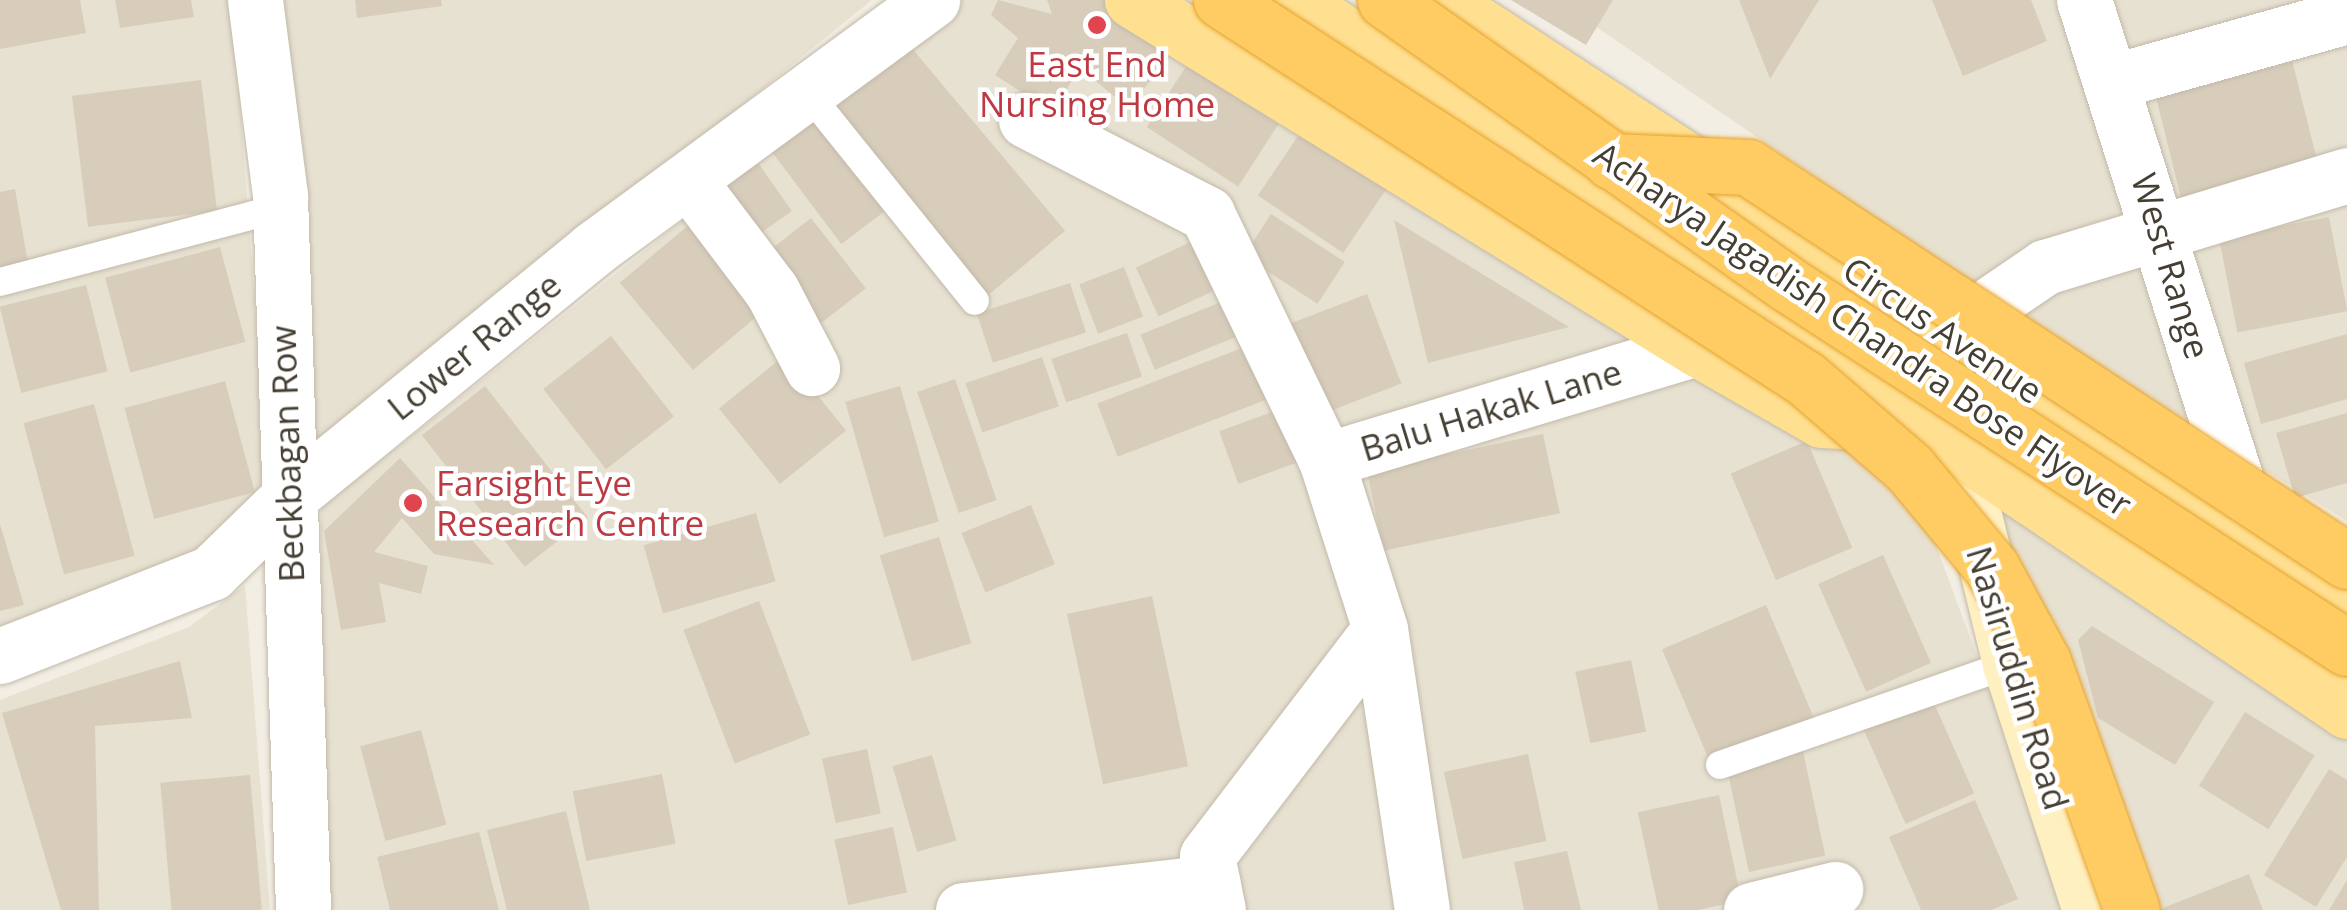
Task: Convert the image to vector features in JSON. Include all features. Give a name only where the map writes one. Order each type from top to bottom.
[{"type":"highway","points":[[1222,0],[1806,378],[1909,468],[1992,568],[2043,662],[2132,910]]},
{"type":"highway","name":"Acharya Jagadish Chandra Bose Flyover","points":[[1385,0],[1611,160],[2347,648]]},
{"type":"highway","points":[[1611,160],[1748,167],[2336,565]]},
{"type":"main road","points":[[1132,0],[1696,348],[1821,420],[1936,434],[2347,710]]},
{"type":"main road","name":"Acharya Jagadish Chandra Bose Flyover","points":[[1295,0],[1936,434]]},
{"type":"main road","name":"Circus Avenue","points":[[1442,0],[1945,335],[2253,533],[2336,565]]},
{"type":"main road","name":"Nasiruddin Road","points":[[1945,335],[1936,434],[2090,910]]},
{"type":"street","name":"Beckbagan Row","points":[[255,0],[280,208],[303,910]]},
{"type":"street","name":"Lower Range","points":[[0,656],[211,574],[288,498],[688,180],[932,0]]},
{"type":"street","name":"West Range","points":[[2084,0],[2160,226],[2253,533]]},
{"type":"street","points":[[2112,82],[2347,16]]},
{"type":"street","points":[[1026,120],[1206,214],[1326,460]]},
{"type":"street","points":[[1945,335],[2045,267],[2160,226],[2347,175]]},
{"type":"street","points":[[688,180],[772,291],[812,368]]},
{"type":"street","name":"Balu Hakak Lane","points":[[1422,910],[1380,630],[1326,460],[1696,348]]},
{"type":"street","points":[[962,910],[1215,896],[1207,856],[1380,630]]},
{"type":"street","points":[[1751,910],[1835,889]]},
{"type":"lane","points":[[807,92],[974,301]]},
{"type":"lane","points":[[0,282],[280,208]]},
{"type":"lane","points":[[1720,764],[2010,664]]},
{"type":"shaded area","points":[[0,0],[232,0],[269,489],[206,550],[0,634]]},
{"type":"shaded area","points":[[283,0],[872,0],[311,455]]},
{"type":"shaded area","points":[[960,0],[1140,0],[1890,423],[2072,910],[321,910],[321,508]]},
{"type":"shaded area","points":[[1557,0],[2347,0],[2347,521],[2012,312]]},
{"type":"shaded area","points":[[1993,497],[2347,721],[2347,910],[2138,910]]},
{"type":"shaded area","points":[[245,585],[270,910],[0,910],[0,700],[189,627]]},
{"type":"building","points":[[0,0],[80,0],[86,33],[0,49]]},
{"type":"building","points":[[115,0],[191,0],[194,17],[120,28]]},
{"type":"building","points":[[355,0],[441,0],[442,6],[357,18]]},
{"type":"building","points":[[998,0],[1052,14],[1047,0],[1127,0],[1180,45],[1128,108],[1079,67],[1054,113],[995,75],[1018,38],[991,15]]},
{"type":"building","points":[[1511,0],[1613,0],[1586,45]]},
{"type":"building","points":[[1739,0],[1819,0],[1770,79]]},
{"type":"building","points":[[1932,0],[2031,0],[2047,41],[1963,76]]},
{"type":"building","points":[[905,40],[1065,231],[987,296],[827,106]]},
{"type":"building","points":[[2289,48],[2319,168],[2182,202],[2152,82]]},
{"type":"building","points":[[1187,65],[1278,124],[1238,186],[1147,127]]},
{"type":"building","points":[[201,80],[217,211],[88,227],[72,96]]},
{"type":"building","points":[[812,112],[886,210],[841,244],[767,146]]},
{"type":"building","points":[[1302,130],[1387,188],[1343,253],[1258,195]]},
{"type":"building","points":[[754,157],[792,211],[748,241],[711,187]]},
{"type":"building","points":[[15,189],[29,269],[0,275],[0,192]]},
{"type":"building","points":[[1271,214],[1345,262],[1318,304],[1244,256]]},
{"type":"building","points":[[2329,217],[2347,311],[2237,333],[2219,238]]},
{"type":"building","points":[[811,218],[866,288],[814,329],[759,259]]},
{"type":"building","points":[[1394,220],[1569,327],[1428,363]]},
{"type":"building","points":[[691,223],[764,310],[693,370],[620,283]]},
{"type":"building","points":[[1212,232],[1235,281],[1159,316],[1136,267]]},
{"type":"building","points":[[220,247],[245,342],[130,372],[105,278]]},
{"type":"building","points":[[1124,267],[1143,316],[1098,334],[1079,284]]},
{"type":"building","points":[[1070,283],[1086,332],[993,363],[977,313]]},
{"type":"building","points":[[86,285],[108,371],[21,393],[0,306]]},
{"type":"building","points":[[1367,294],[1401,384],[1314,417],[1279,328]]},
{"type":"building","points":[[1236,296],[1250,331],[1155,370],[1141,335]]},
{"type":"building","points":[[1127,333],[1142,376],[1066,403],[1051,359]]},
{"type":"building","points":[[2347,334],[2347,399],[2261,424],[2244,363]]},
{"type":"building","points":[[611,336],[674,416],[606,469],[543,389]]},
{"type":"building","points":[[1255,343],[1275,396],[1118,457],[1097,404]]},
{"type":"building","points":[[785,355],[846,430],[780,484],[719,408]]},
{"type":"building","points":[[1042,357],[1059,406],[982,433],[965,383]]},
{"type":"building","points":[[955,379],[997,500],[959,513],[917,392]]},
{"type":"building","points":[[225,381],[255,492],[154,519],[125,408]]},
{"type":"building","points":[[485,386],[588,518],[525,567],[422,435]]},
{"type":"building","points":[[900,386],[939,522],[884,537],[845,402]]},
{"type":"building","points":[[94,404],[135,556],[64,575],[23,423]]},
{"type":"building","points":[[1286,407],[1305,460],[1238,484],[1219,431]]},
{"type":"building","points":[[2347,413],[2347,483],[2295,498],[2276,433]]},
{"type":"building","points":[[1543,434],[1560,513],[1384,551],[1367,471]]},
{"type":"building","points":[[1807,441],[1852,548],[1776,580],[1731,473]]},
{"type":"building","points":[[400,458],[494,565],[434,554],[402,518],[374,552],[428,566],[421,594],[379,583],[386,622],[341,630],[324,531]]},
{"type":"building","points":[[1031,505],[1055,564],[985,592],[961,533]]},
{"type":"building","points":[[756,513],[776,581],[663,613],[644,545]]},
{"type":"building","points":[[0,524],[24,605],[0,611]]},
{"type":"building","points":[[939,537],[971,643],[912,661],[880,555]]},
{"type":"building","points":[[1883,555],[1931,663],[1866,692],[1818,584]]},
{"type":"building","points":[[1152,596],[1188,766],[1103,784],[1067,614]]},
{"type":"building","points":[[759,601],[810,735],[735,764],[683,630]]},
{"type":"building","points":[[1766,605],[1814,719],[1710,763],[1662,649]]},
{"type":"building","points":[[2092,626],[2214,702],[2175,765],[2098,718],[2078,640]]},
{"type":"building","points":[[1631,660],[1646,731],[1590,743],[1575,672]]},
{"type":"building","points":[[180,661],[192,718],[95,726],[99,910],[61,910],[2,713]]},
{"type":"building","points":[[1929,692],[1974,793],[1906,824],[1860,723]]},
{"type":"building","points":[[2245,712],[2315,755],[2268,829],[2199,786]]},
{"type":"building","points":[[421,730],[446,825],[386,841],[360,746]]},
{"type":"building","points":[[867,749],[881,814],[836,823],[822,759]]},
{"type":"building","points":[[1803,751],[1825,856],[1749,872],[1727,767]]},
{"type":"building","points":[[1528,754],[1547,841],[1462,859],[1444,772]]},
{"type":"building","points":[[932,755],[957,841],[917,852],[893,766]]},
{"type":"building","points":[[2329,769],[2347,780],[2347,857],[2316,907],[2264,875]]},
{"type":"building","points":[[662,774],[676,844],[586,861],[573,791]]},
{"type":"building","points":[[250,775],[262,909],[171,910],[160,783]]},
{"type":"building","points":[[1719,795],[1741,901],[1697,910],[1659,910],[1638,812]]},
{"type":"building","points":[[1975,800],[2018,899],[1991,910],[1921,910],[1889,837]]},
{"type":"building","points":[[566,811],[590,910],[507,910],[487,830]]},
{"type":"building","points":[[893,827],[907,893],[848,905],[834,839]]},
{"type":"building","points":[[479,832],[499,910],[390,910],[377,857]]},
{"type":"building","points":[[1567,851],[1581,910],[1524,910],[1514,862]]},
{"type":"building","points":[[2249,874],[2263,910],[2158,910]]},
{"type":"building","points":[[2347,880],[2347,910],[2329,910]]},
{"type":"place","name":"East End Nursing Home","points":[[1097,25]]},
{"type":"place","name":"Farsight Eye Research Centre","points":[[413,503]]}]
